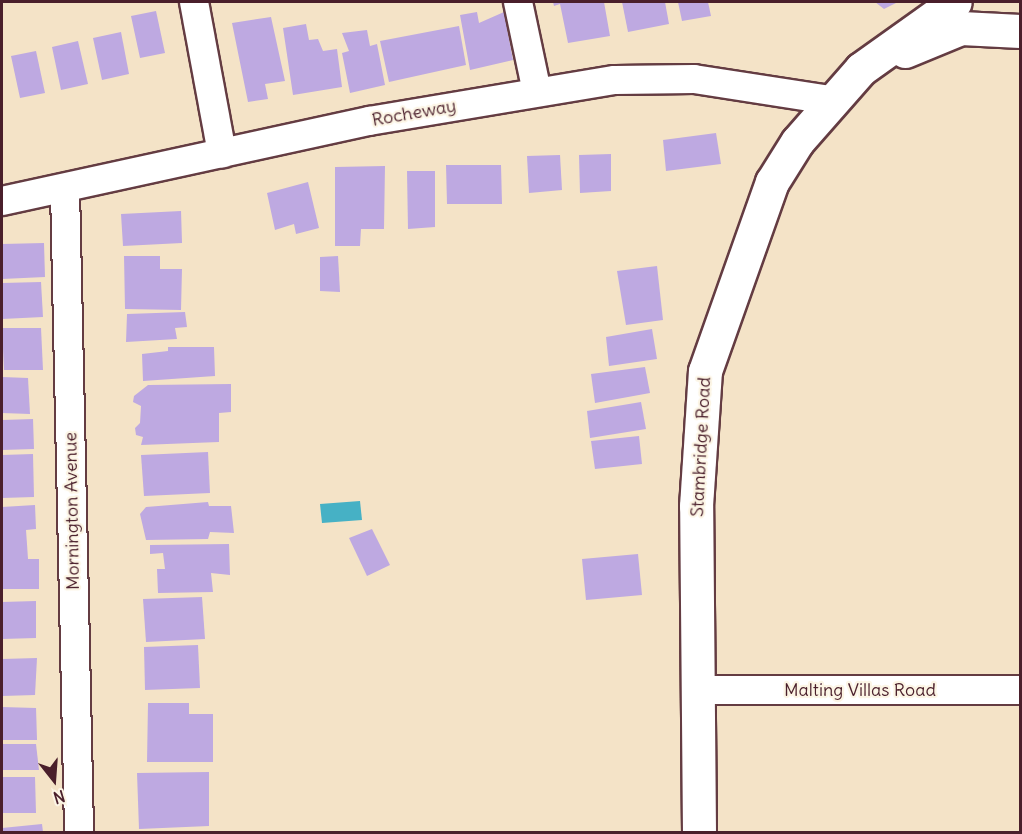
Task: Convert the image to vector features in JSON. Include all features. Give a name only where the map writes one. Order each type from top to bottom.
[{"type":"street","points":[[194,2],[222,153]]},
{"type":"street","points":[[518,2],[537,92]]},
{"type":"street","points":[[861,69],[955,2]]},
{"type":"street","points":[[861,69],[961,28],[1020,31]]},
{"type":"street","name":"Stambridge Road","points":[[699,832],[696,506],[705,370],[772,182],[797,142],[830,100],[861,69]]},
{"type":"street","name":"Rocheway","points":[[2,201],[369,121],[537,92],[654,77],[694,79],[830,100]]},
{"type":"street","name":"Mornington Avenue","points":[[65,189],[79,832]]},
{"type":"street","name":"Malting Villas Road","points":[[699,690],[1020,690]]},
{"type":"water","points":[[360,501],[362,520],[322,523],[320,504]]},
{"type":"building","points":[[553,2],[604,2],[610,36],[568,43],[560,4],[554,6]]},
{"type":"building","points":[[622,2],[665,2],[669,24],[628,32]]},
{"type":"building","points":[[678,2],[708,2],[711,16],[682,21]]},
{"type":"building","points":[[875,2],[898,2],[884,9]]},
{"type":"building","points":[[156,11],[165,53],[140,58],[131,16]]},
{"type":"building","points":[[477,12],[479,23],[504,12],[513,60],[470,70],[460,15]]},
{"type":"building","points":[[271,17],[285,81],[265,84],[268,99],[248,102],[232,23]]},
{"type":"building","points":[[306,24],[309,40],[318,39],[323,51],[337,49],[342,87],[293,95],[283,28]]},
{"type":"building","points":[[459,26],[466,65],[389,82],[380,41]]},
{"type":"building","points":[[367,30],[370,46],[377,44],[385,85],[350,93],[342,53],[349,51],[342,33]]},
{"type":"building","points":[[121,32],[129,74],[102,80],[93,38]]},
{"type":"building","points":[[78,41],[88,84],[61,90],[52,47]]},
{"type":"building","points":[[36,51],[45,93],[20,98],[11,56]]},
{"type":"building","points":[[716,133],[721,164],[666,171],[663,140]]},
{"type":"building","points":[[611,154],[611,191],[580,193],[579,155]]},
{"type":"building","points":[[560,155],[562,190],[529,193],[527,156]]},
{"type":"building","points":[[446,165],[501,165],[502,204],[447,204]]},
{"type":"building","points":[[385,166],[384,229],[361,229],[360,246],[335,246],[335,167]]},
{"type":"building","points":[[407,171],[435,171],[435,227],[408,229]]},
{"type":"building","points":[[308,182],[319,228],[296,234],[294,224],[275,230],[267,193]]},
{"type":"building","points":[[181,211],[182,243],[123,246],[121,214]]},
{"type":"building","points":[[44,243],[45,277],[2,279],[2,244]]},
{"type":"building","points":[[124,256],[160,256],[160,269],[182,269],[181,310],[125,309]]},
{"type":"building","points":[[338,256],[340,292],[320,291],[320,257]]},
{"type":"building","points":[[657,266],[663,320],[626,325],[617,271]]},
{"type":"building","points":[[41,282],[43,317],[2,319],[2,283]]},
{"type":"building","points":[[185,312],[187,327],[175,328],[177,339],[126,342],[127,314]]},
{"type":"building","points":[[2,328],[41,328],[43,370],[4,370]]},
{"type":"building","points":[[652,329],[657,359],[609,366],[606,337]]},
{"type":"building","points":[[168,347],[214,347],[215,376],[143,381],[142,354],[168,351]]},
{"type":"building","points":[[645,367],[650,393],[595,403],[591,374]]},
{"type":"building","points":[[2,377],[28,378],[30,414],[2,413]]},
{"type":"building","points":[[231,384],[231,412],[219,413],[219,442],[141,445],[143,437],[136,435],[135,428],[140,423],[141,406],[133,402],[134,396],[148,385]]},
{"type":"building","points":[[641,402],[646,429],[590,438],[587,411]]},
{"type":"building","points":[[33,419],[34,449],[2,450],[2,420]]},
{"type":"building","points":[[639,436],[642,464],[595,469],[591,441]]},
{"type":"building","points":[[208,452],[210,493],[144,496],[141,455]]},
{"type":"building","points":[[33,454],[34,497],[2,498],[2,455]]},
{"type":"building","points":[[208,502],[209,506],[231,506],[234,533],[210,532],[208,539],[146,540],[140,514],[146,507]]},
{"type":"building","points":[[35,505],[36,529],[26,530],[28,559],[39,559],[39,589],[2,589],[2,507]]},
{"type":"building","points":[[372,529],[390,565],[367,576],[349,538]]},
{"type":"building","points":[[229,544],[230,575],[211,573],[213,592],[158,593],[157,569],[165,569],[163,553],[150,554],[150,545]]},
{"type":"building","points":[[638,554],[642,595],[586,600],[582,559]]},
{"type":"building","points":[[202,597],[205,639],[146,642],[143,599]]},
{"type":"building","points":[[36,601],[36,638],[2,639],[2,602]]},
{"type":"building","points":[[198,645],[200,688],[145,690],[144,647]]},
{"type":"building","points":[[37,658],[35,695],[2,696],[2,659]]},
{"type":"building","points":[[148,703],[189,703],[189,714],[213,714],[213,762],[147,762]]},
{"type":"building","points":[[2,707],[36,708],[37,740],[2,740]]},
{"type":"building","points":[[2,744],[36,744],[39,770],[2,770]]},
{"type":"building","points":[[209,772],[209,826],[139,829],[137,773]]},
{"type":"building","points":[[2,777],[35,777],[36,813],[2,813]]},
{"type":"building","points":[[42,824],[43,832],[2,832],[2,828]]}]
